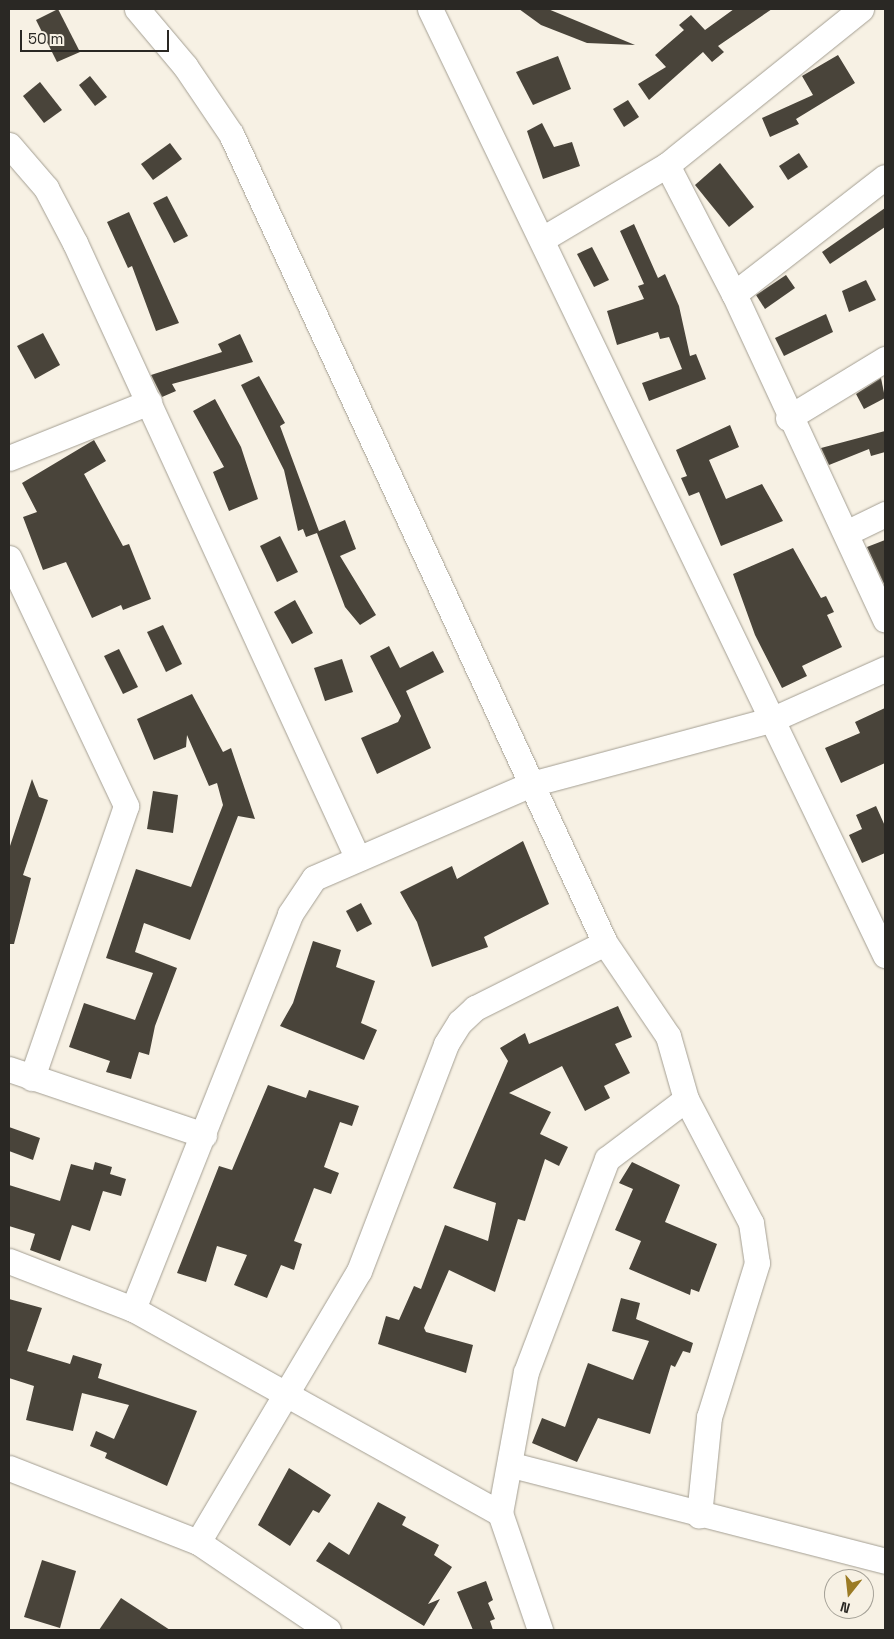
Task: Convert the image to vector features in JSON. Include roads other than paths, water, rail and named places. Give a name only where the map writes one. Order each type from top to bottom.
[{"type":"street","points":[[137,9],[185,66],[231,134],[605,943],[668,1036],[686,1100],[751,1223],[758,1246],[757,1263],[709,1417],[699,1515]]},
{"type":"street","points":[[430,9],[544,238],[885,955]]},
{"type":"street","points":[[544,238],[667,165],[861,9]]},
{"type":"street","points":[[9,145],[50,196],[149,402],[357,857]]},
{"type":"street","points":[[667,165],[734,294],[788,418],[846,534],[885,620]]},
{"type":"street","points":[[734,294],[885,178]]},
{"type":"street","points":[[788,418],[885,359]]},
{"type":"street","points":[[9,458],[149,402]]},
{"type":"street","points":[[846,534],[885,514]]},
{"type":"street","points":[[9,558],[126,806],[32,1078]]},
{"type":"street","points":[[133,1309],[300,893],[314,878],[357,857],[531,784],[772,719],[885,669]]},
{"type":"street","points":[[198,1542],[359,1271],[446,1044],[460,1022],[475,1008],[605,943]]},
{"type":"street","points":[[9,1069],[204,1135]]},
{"type":"street","points":[[540,1630],[500,1513],[512,1465],[526,1372],[607,1159],[686,1100]]},
{"type":"street","points":[[9,1261],[133,1309],[287,1392],[500,1513]]},
{"type":"street","points":[[512,1465],[699,1515],[885,1561]]},
{"type":"street","points":[[9,1468],[198,1542],[328,1630]]}]
